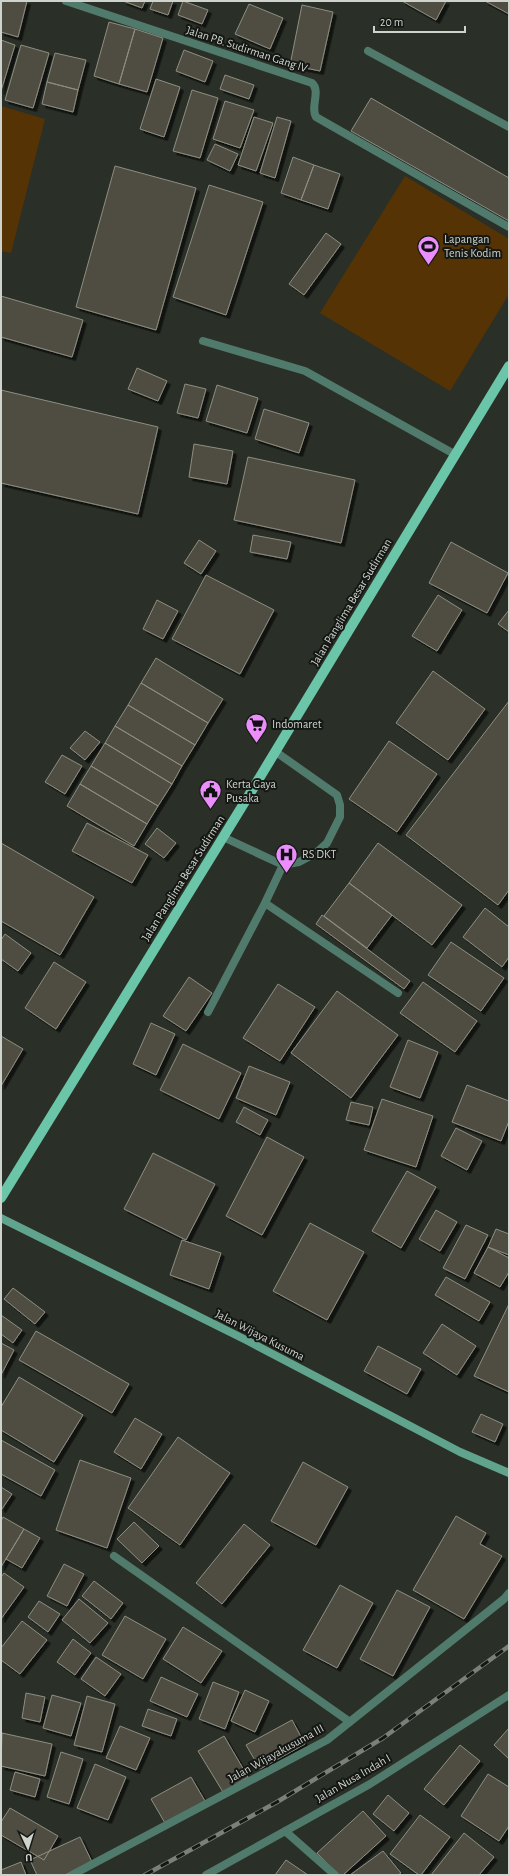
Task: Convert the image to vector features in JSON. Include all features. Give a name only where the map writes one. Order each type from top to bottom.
[{"type":"main road","name":"Jalan Panglima Besar Sudirman","points":[[1,1198],[276,752],[509,366]]},
{"type":"street","name":"Jalan PB. Sudirman Gang IV","points":[[66,1],[312,83],[316,89],[314,113],[316,117],[509,227]]},
{"type":"street","points":[[368,51],[509,127]]},
{"type":"street","points":[[203,341],[305,371],[456,455]]},
{"type":"street","points":[[223,837],[283,865],[299,862],[316,853],[327,843],[340,816],[340,805],[337,795],[276,752]]},
{"type":"street","points":[[208,1012],[265,903],[283,865]]},
{"type":"street","points":[[265,903],[398,993]]},
{"type":"street","name":"Jalan Wijaya Kusuma","points":[[1,1218],[248,1341],[460,1452],[509,1473]]},
{"type":"street","points":[[114,1556],[350,1722]]},
{"type":"street","name":"Jalan Wijayakusuma III","points":[[72,1875],[327,1740],[504,1599],[509,1593]]},
{"type":"street","name":"Jalan Nusa Indah I","points":[[206,1875],[370,1784],[509,1695]]},
{"type":"street","points":[[285,1831],[335,1875]]},
{"type":"shaded area","points":[[1,106],[45,119],[11,253],[1,251]]},
{"type":"shaded area","name":"Lapangan Tenis Kodim","points":[[405,176],[509,239],[509,294],[450,391],[320,313]]},
{"type":"building","points":[[1,1],[27,1],[18,37],[1,32]]},
{"type":"building","points":[[123,1],[145,1],[142,8]]},
{"type":"building","points":[[153,1],[173,1],[168,15],[150,9]]},
{"type":"building","points":[[183,1],[208,10],[202,24],[178,15]]},
{"type":"building","points":[[402,1],[446,1],[436,20]]},
{"type":"building","points":[[485,1],[509,1],[509,14]]},
{"type":"building","points":[[249,4],[283,18],[270,49],[235,34]]},
{"type":"building","points":[[302,5],[333,12],[320,71],[290,65]]},
{"type":"building","points":[[109,22],[135,29],[119,84],[94,76]]},
{"type":"building","points":[[135,29],[163,38],[147,92],[119,84]]},
{"type":"building","points":[[1,40],[15,45],[1,91]]},
{"type":"building","points":[[21,45],[49,53],[33,108],[5,100]]},
{"type":"building","points":[[184,50],[213,61],[205,82],[176,71]]},
{"type":"building","points":[[55,53],[86,60],[78,90],[47,82]]},
{"type":"building","points":[[225,75],[254,85],[249,99],[220,89]]},
{"type":"building","points":[[156,79],[180,87],[164,137],[140,129]]},
{"type":"building","points":[[47,82],[78,90],[73,112],[42,104]]},
{"type":"building","points":[[192,90],[218,98],[200,158],[173,151]]},
{"type":"building","points":[[371,98],[509,178],[509,221],[351,131]]},
{"type":"building","points":[[225,101],[254,110],[240,148],[213,139]]},
{"type":"building","points":[[254,117],[273,123],[256,171],[238,165]]},
{"type":"building","points":[[277,117],[291,121],[275,178],[260,173]]},
{"type":"building","points":[[215,144],[238,154],[230,171],[207,160]]},
{"type":"building","points":[[293,157],[314,165],[301,200],[281,193]]},
{"type":"building","points":[[314,165],[340,174],[328,209],[301,200]]},
{"type":"building","points":[[115,166],[196,188],[156,330],[76,307]]},
{"type":"building","points":[[209,185],[263,202],[226,315],[173,297]]},
{"type":"building","points":[[326,233],[341,244],[304,295],[289,284]]},
{"type":"building","points":[[1,296],[83,320],[72,357],[1,337]]},
{"type":"building","points":[[137,368],[167,381],[158,401],[128,389]]},
{"type":"building","points":[[185,384],[206,389],[198,418],[177,413]]},
{"type":"building","points":[[217,385],[258,398],[247,433],[206,421]]},
{"type":"building","points":[[1,390],[158,427],[138,514],[1,483]]},
{"type":"building","points":[[264,409],[309,423],[299,453],[255,439]]},
{"type":"building","points":[[194,444],[233,451],[227,484],[189,477]]},
{"type":"building","points":[[248,457],[355,480],[341,543],[234,520]]},
{"type":"building","points":[[253,535],[291,542],[287,559],[250,552]]},
{"type":"building","points":[[199,540],[216,551],[201,574],[184,563]]},
{"type":"building","points":[[451,542],[508,573],[487,613],[429,583]]},
{"type":"building","points":[[206,575],[274,610],[240,674],[172,639]]},
{"type":"building","points":[[438,595],[462,610],[437,651],[412,636]]},
{"type":"building","points":[[157,600],[178,611],[163,639],[143,629]]},
{"type":"building","points":[[509,610],[509,632],[498,624]]},
{"type":"building","points":[[156,658],[223,699],[208,723],[141,683]]},
{"type":"building","points":[[433,671],[485,709],[448,760],[396,723]]},
{"type":"building","points":[[141,683],[208,723],[195,745],[128,705]]},
{"type":"building","points":[[509,701],[509,890],[498,905],[406,835]]},
{"type":"building","points":[[128,705],[195,745],[182,766],[115,726]]},
{"type":"building","points":[[115,726],[182,766],[172,784],[105,743]]},
{"type":"building","points":[[85,731],[100,742],[85,760],[70,748]]},
{"type":"building","points":[[389,741],[437,774],[397,832],[349,799]]},
{"type":"building","points":[[105,743],[172,784],[158,806],[91,766]]},
{"type":"building","points":[[62,755],[82,766],[65,794],[45,782]]},
{"type":"building","points":[[91,766],[158,806],[147,824],[80,784]]},
{"type":"building","points":[[80,784],[147,824],[134,846],[67,806]]},
{"type":"building","points":[[87,823],[148,855],[132,883],[72,851]]},
{"type":"building","points":[[157,828],[176,843],[164,858],[145,844]]},
{"type":"building","points":[[1,843],[94,897],[60,955],[1,921]]},
{"type":"building","points":[[378,843],[462,905],[432,945],[349,883]]},
{"type":"building","points":[[349,883],[392,915],[367,948],[324,916]]},
{"type":"building","points":[[485,908],[509,927],[509,957],[502,967],[463,937]]},
{"type":"building","points":[[322,915],[410,981],[404,989],[316,924]]},
{"type":"building","points":[[5,934],[31,953],[18,971],[1,959],[1,940]]},
{"type":"building","points":[[451,942],[504,978],[481,1011],[428,975]]},
{"type":"building","points":[[54,962],[86,982],[56,1029],[25,1008]]},
{"type":"building","points":[[189,977],[212,993],[186,1031],[163,1016]]},
{"type":"building","points":[[423,982],[477,1021],[455,1052],[400,1013]]},
{"type":"building","points":[[278,984],[315,1007],[280,1061],[243,1038]]},
{"type":"building","points":[[337,991],[398,1035],[351,1098],[291,1053]]},
{"type":"building","points":[[151,1023],[175,1034],[156,1075],[133,1064]]},
{"type":"building","points":[[1,1036],[23,1049],[1,1086]]},
{"type":"building","points":[[408,1040],[438,1052],[420,1098],[390,1087]]},
{"type":"building","points":[[183,1044],[241,1073],[219,1119],[160,1090]]},
{"type":"building","points":[[249,1066],[290,1082],[276,1115],[236,1098]]},
{"type":"building","points":[[467,1085],[509,1101],[509,1121],[501,1141],[452,1122]]},
{"type":"building","points":[[382,1099],[433,1116],[416,1167],[364,1150]]},
{"type":"building","points":[[351,1102],[373,1107],[369,1125],[346,1120]]},
{"type":"building","points":[[244,1107],[268,1120],[260,1135],[236,1122]]},
{"type":"building","points":[[456,1128],[482,1141],[467,1170],[441,1156]]},
{"type":"building","points":[[267,1137],[304,1157],[262,1235],[226,1216]]},
{"type":"building","points":[[153,1153],[215,1184],[186,1240],[124,1209]]},
{"type":"building","points":[[407,1171],[436,1187],[401,1248],[372,1231]]},
{"type":"building","points":[[436,1210],[457,1222],[440,1251],[419,1239]]},
{"type":"building","points":[[310,1223],[364,1252],[327,1320],[273,1291]]},
{"type":"building","points":[[466,1225],[488,1235],[465,1279],[443,1268]]},
{"type":"building","points":[[496,1229],[509,1234],[509,1255],[488,1247]]},
{"type":"building","points":[[182,1240],[221,1253],[209,1289],[170,1275]]},
{"type":"building","points":[[488,1247],[509,1258],[509,1272],[500,1287],[474,1273]]},
{"type":"building","points":[[446,1277],[490,1302],[479,1321],[435,1295]]},
{"type":"building","points":[[13,1288],[45,1312],[35,1324],[4,1299]]},
{"type":"building","points":[[509,1304],[509,1392],[474,1376]]},
{"type":"building","points":[[1,1315],[22,1330],[13,1343],[1,1334]]},
{"type":"building","points":[[442,1324],[476,1346],[457,1375],[423,1353]]},
{"type":"building","points":[[36,1331],[129,1384],[112,1413],[19,1360]]},
{"type":"building","points":[[1,1343],[14,1350],[1,1375]]},
{"type":"building","points":[[378,1346],[421,1369],[407,1394],[364,1371]]},
{"type":"building","points":[[19,1377],[83,1415],[54,1462],[1,1430],[1,1407]]},
{"type":"building","points":[[481,1414],[503,1424],[495,1442],[472,1432]]},
{"type":"building","points":[[135,1418],[162,1434],[141,1469],[114,1452]]},
{"type":"building","points":[[178,1437],[230,1473],[180,1545],[128,1508]]},
{"type":"building","points":[[1,1440],[55,1470],[41,1496],[1,1474]]},
{"type":"building","points":[[80,1460],[131,1478],[107,1548],[56,1530]]},
{"type":"building","points":[[303,1462],[348,1487],[316,1545],[271,1521]]},
{"type":"building","points":[[1,1487],[12,1494],[2,1509],[1,1509]]},
{"type":"building","points":[[456,1516],[486,1533],[480,1544],[502,1556],[464,1619],[413,1590]]},
{"type":"building","points":[[3,1517],[24,1529],[1,1567],[1,1521]]},
{"type":"building","points":[[134,1522],[159,1546],[142,1563],[117,1539]]},
{"type":"building","points":[[244,1524],[270,1545],[222,1604],[196,1583]]},
{"type":"building","points":[[24,1529],[40,1538],[22,1568],[6,1559]]},
{"type":"building","points":[[64,1564],[84,1574],[67,1606],[47,1596]]},
{"type":"building","points":[[4,1573],[24,1587],[1,1619],[1,1577]]},
{"type":"building","points":[[94,1581],[123,1603],[111,1619],[82,1596]]},
{"type":"building","points":[[340,1585],[373,1603],[337,1668],[303,1650]]},
{"type":"building","points":[[397,1590],[430,1607],[393,1676],[360,1659]]},
{"type":"building","points":[[79,1599],[108,1623],[90,1643],[62,1620]]},
{"type":"building","points":[[39,1601],[60,1614],[48,1632],[28,1617]]},
{"type":"building","points":[[125,1616],[166,1639],[143,1679],[102,1655]]},
{"type":"building","points":[[22,1621],[47,1640],[20,1674],[1,1660],[1,1648]]},
{"type":"building","points":[[183,1627],[222,1651],[201,1683],[163,1659]]},
{"type":"building","points":[[73,1639],[91,1653],[75,1675],[57,1662]]},
{"type":"building","points":[[96,1657],[121,1674],[105,1696],[81,1679]]},
{"type":"building","points":[[161,1677],[198,1694],[187,1717],[150,1701]]},
{"type":"building","points":[[213,1682],[239,1692],[225,1729],[199,1719]]},
{"type":"building","points":[[245,1690],[269,1701],[255,1732],[231,1721]]},
{"type":"building","points":[[26,1693],[45,1697],[40,1722],[22,1718]]},
{"type":"building","points":[[52,1695],[81,1703],[71,1736],[43,1728]]},
{"type":"building","points":[[87,1696],[115,1704],[102,1752],[74,1745]]},
{"type":"building","points":[[148,1709],[177,1719],[171,1736],[142,1726]]},
{"type":"building","points":[[292,1720],[305,1744],[260,1769],[246,1745]]},
{"type":"building","points":[[120,1726],[150,1738],[136,1770],[106,1758]]},
{"type":"building","points":[[509,1728],[509,1759],[494,1745]]},
{"type":"building","points":[[2,1733],[52,1744],[45,1776],[1,1766]]},
{"type":"building","points":[[224,1736],[248,1777],[223,1792],[198,1751]]},
{"type":"building","points":[[460,1745],[480,1761],[444,1805],[424,1789]]},
{"type":"building","points":[[61,1752],[83,1759],[69,1804],[47,1797]]},
{"type":"building","points":[[95,1764],[126,1777],[108,1820],[77,1808]]},
{"type":"building","points":[[15,1772],[40,1779],[35,1797],[10,1790]]},
{"type":"building","points":[[488,1774],[509,1787],[509,1826],[499,1841],[461,1816]]},
{"type":"building","points":[[191,1777],[205,1801],[165,1823],[151,1799]]},
{"type":"building","points":[[388,1795],[409,1813],[394,1831],[373,1814]]},
{"type":"building","points":[[10,1808],[58,1836],[44,1860],[1,1835],[1,1822]]},
{"type":"building","points":[[363,1811],[386,1836],[343,1875],[338,1875],[317,1853]]},
{"type":"building","points":[[420,1815],[450,1837],[421,1875],[419,1875],[390,1854]]},
{"type":"building","points":[[464,1833],[494,1857],[479,1875],[431,1875]]},
{"type":"building","points":[[80,1837],[92,1862],[65,1875],[37,1875],[30,1860]]},
{"type":"building","points":[[383,1851],[401,1873],[398,1875],[350,1875]]},
{"type":"building","points":[[286,1860],[308,1875],[275,1875]]},
{"type":"building","points":[[21,1862],[26,1875],[1,1875],[1,1870]]},
{"type":"railway","points":[[145,1875],[277,1802],[383,1738],[509,1646]]},
{"type":"place","name":"Lapangan Tenis Kodim","points":[[429,266]]},
{"type":"place","name":"Indomaret","points":[[257,744]]},
{"type":"place","name":"Kerta Gaya Pusaka","points":[[210,810]]},
{"type":"place","name":"RS DKT","points":[[286,874]]}]
